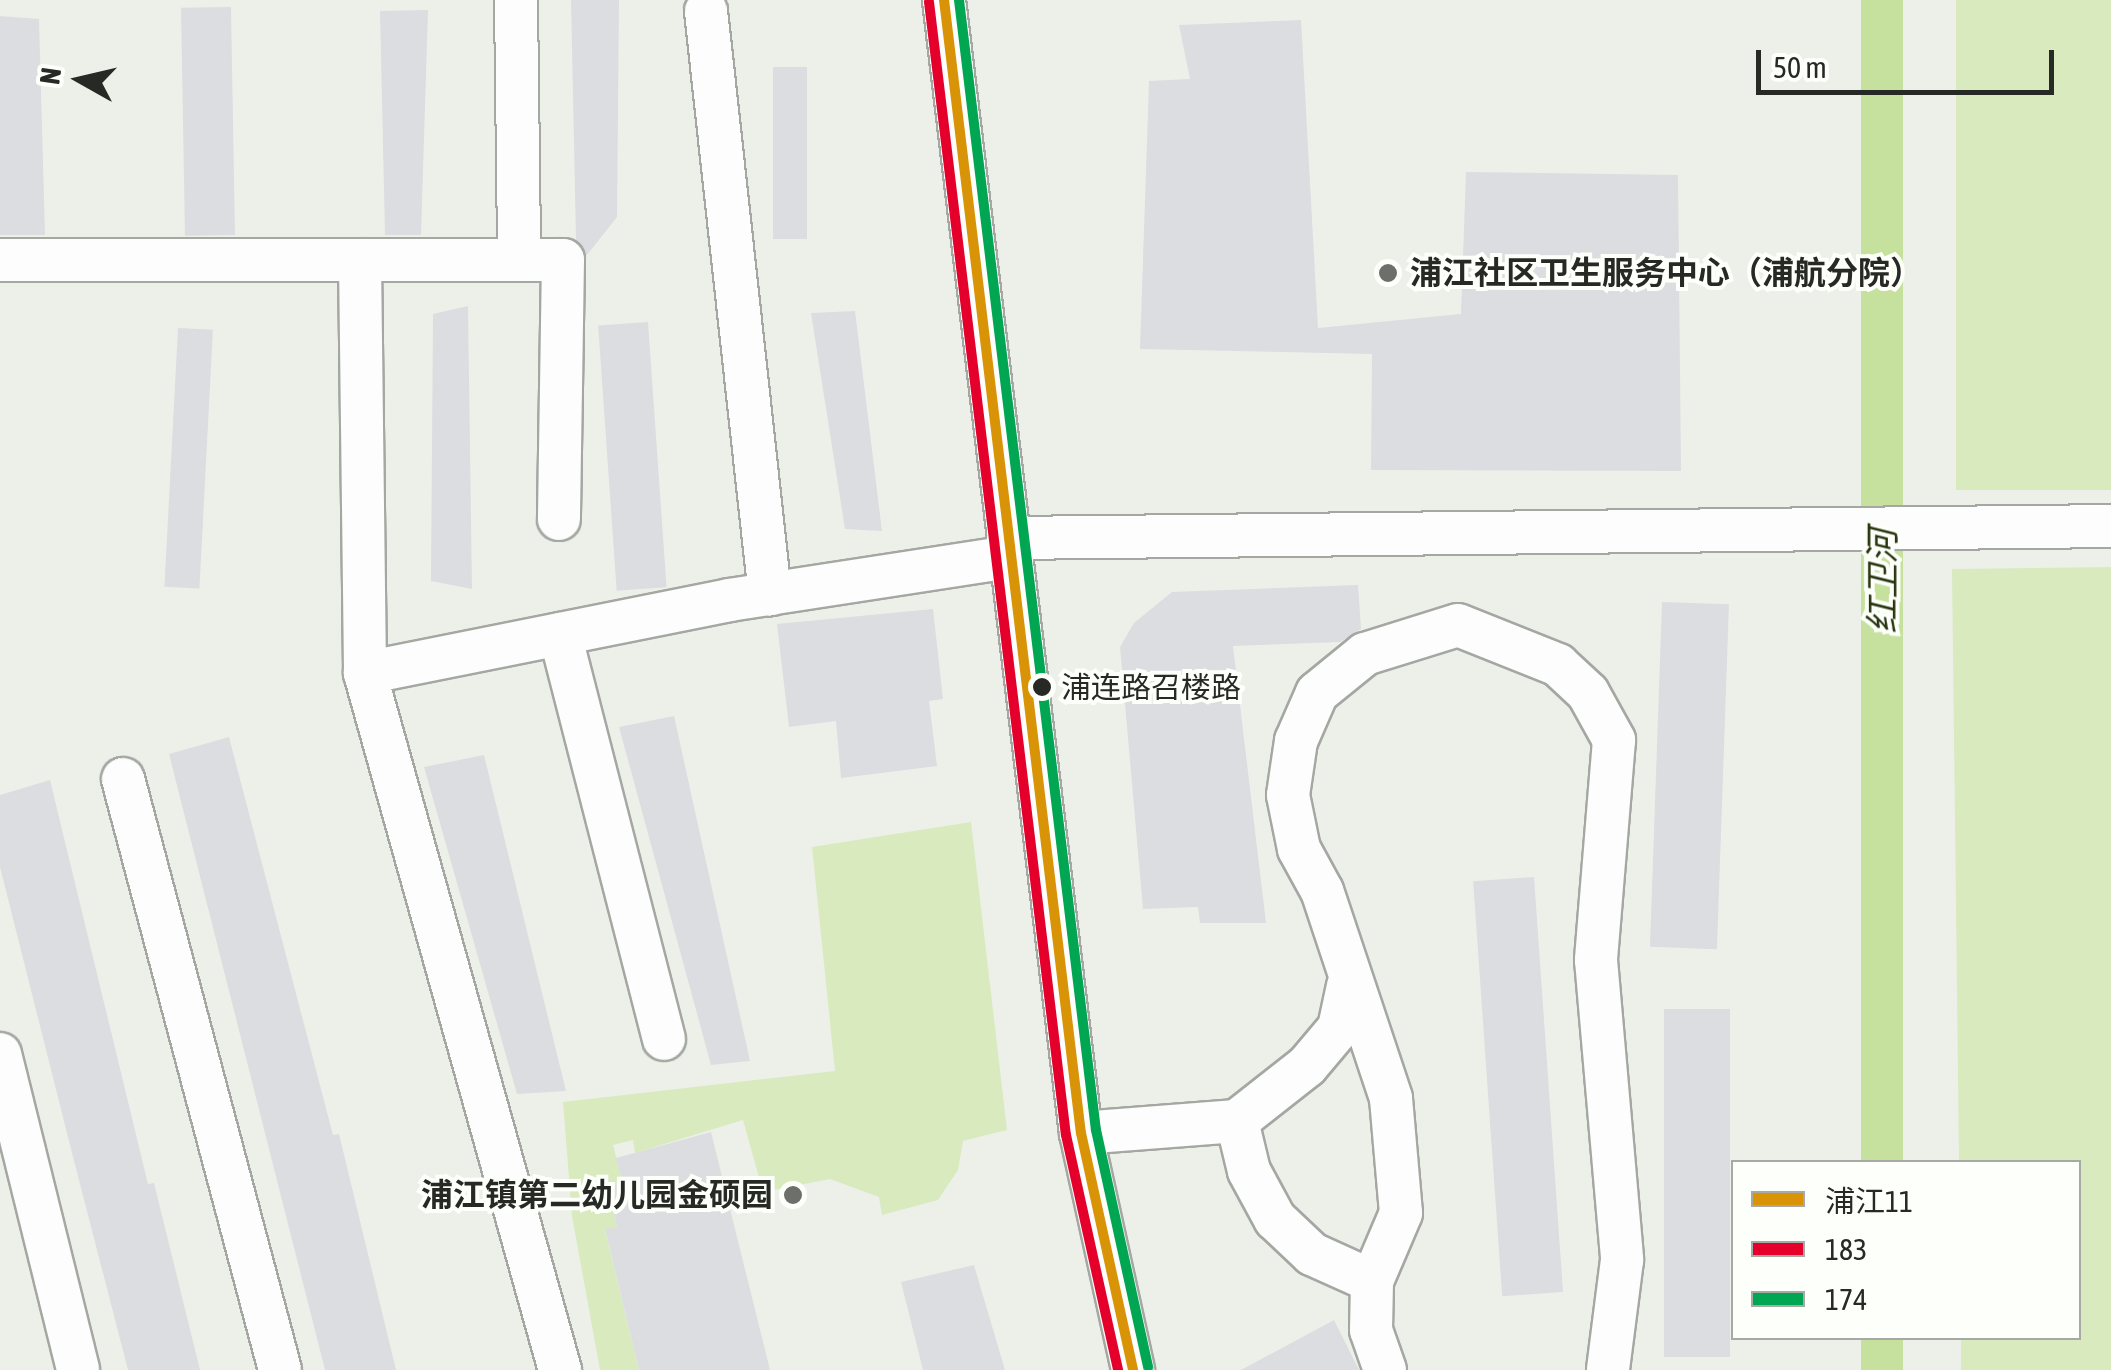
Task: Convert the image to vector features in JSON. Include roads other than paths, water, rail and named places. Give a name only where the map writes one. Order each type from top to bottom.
[{"type":"street","points":[[516,0],[520,260]]},
{"type":"street","points":[[944,0],[1081,1134],[1132,1370]]},
{"type":"street","points":[[706,11],[770,594]]},
{"type":"street","points":[[0,260],[563,260],[560,519]]},
{"type":"street","points":[[360,260],[365,673],[560,1370]]},
{"type":"street","points":[[365,673],[1009,548],[1779,529],[2111,526]]},
{"type":"street","points":[[1385,1370],[1371,1330],[1372,1281],[1400,1212],[1401,1158],[1392,1098],[1348,986],[1342,944],[1299,849],[1288,795],[1296,741],[1317,693],[1365,654],[1458,625],[1558,665],[1588,693],[1614,740],[1596,960],[1622,1260],[1608,1370]]},
{"type":"street","points":[[560,634],[664,1039]]},
{"type":"street","points":[[124,779],[280,1370]]},
{"type":"street","points":[[1081,1134],[1237,1121],[1307,1066],[1339,1028],[1348,986]]},
{"type":"street","points":[[0,1054],[78,1370]]},
{"type":"street","points":[[1237,1121],[1249,1171],[1275,1219],[1312,1254],[1372,1281]]},
{"type":"waterway","name":"红卫河","points":[[1882,0],[1882,1160]]},
{"type":"waterway","name":"红卫河","points":[[1882,1340],[1882,1370]]},
{"type":"place","name":"浦江社区卫生服务中心（浦航分院）","points":[[1388,273]]},
{"type":"place","name":"浦连路召楼路","points":[[1042,687]]},
{"type":"place","name":"浦江镇第二幼儿园金硕园","points":[[793,1195]]}]
